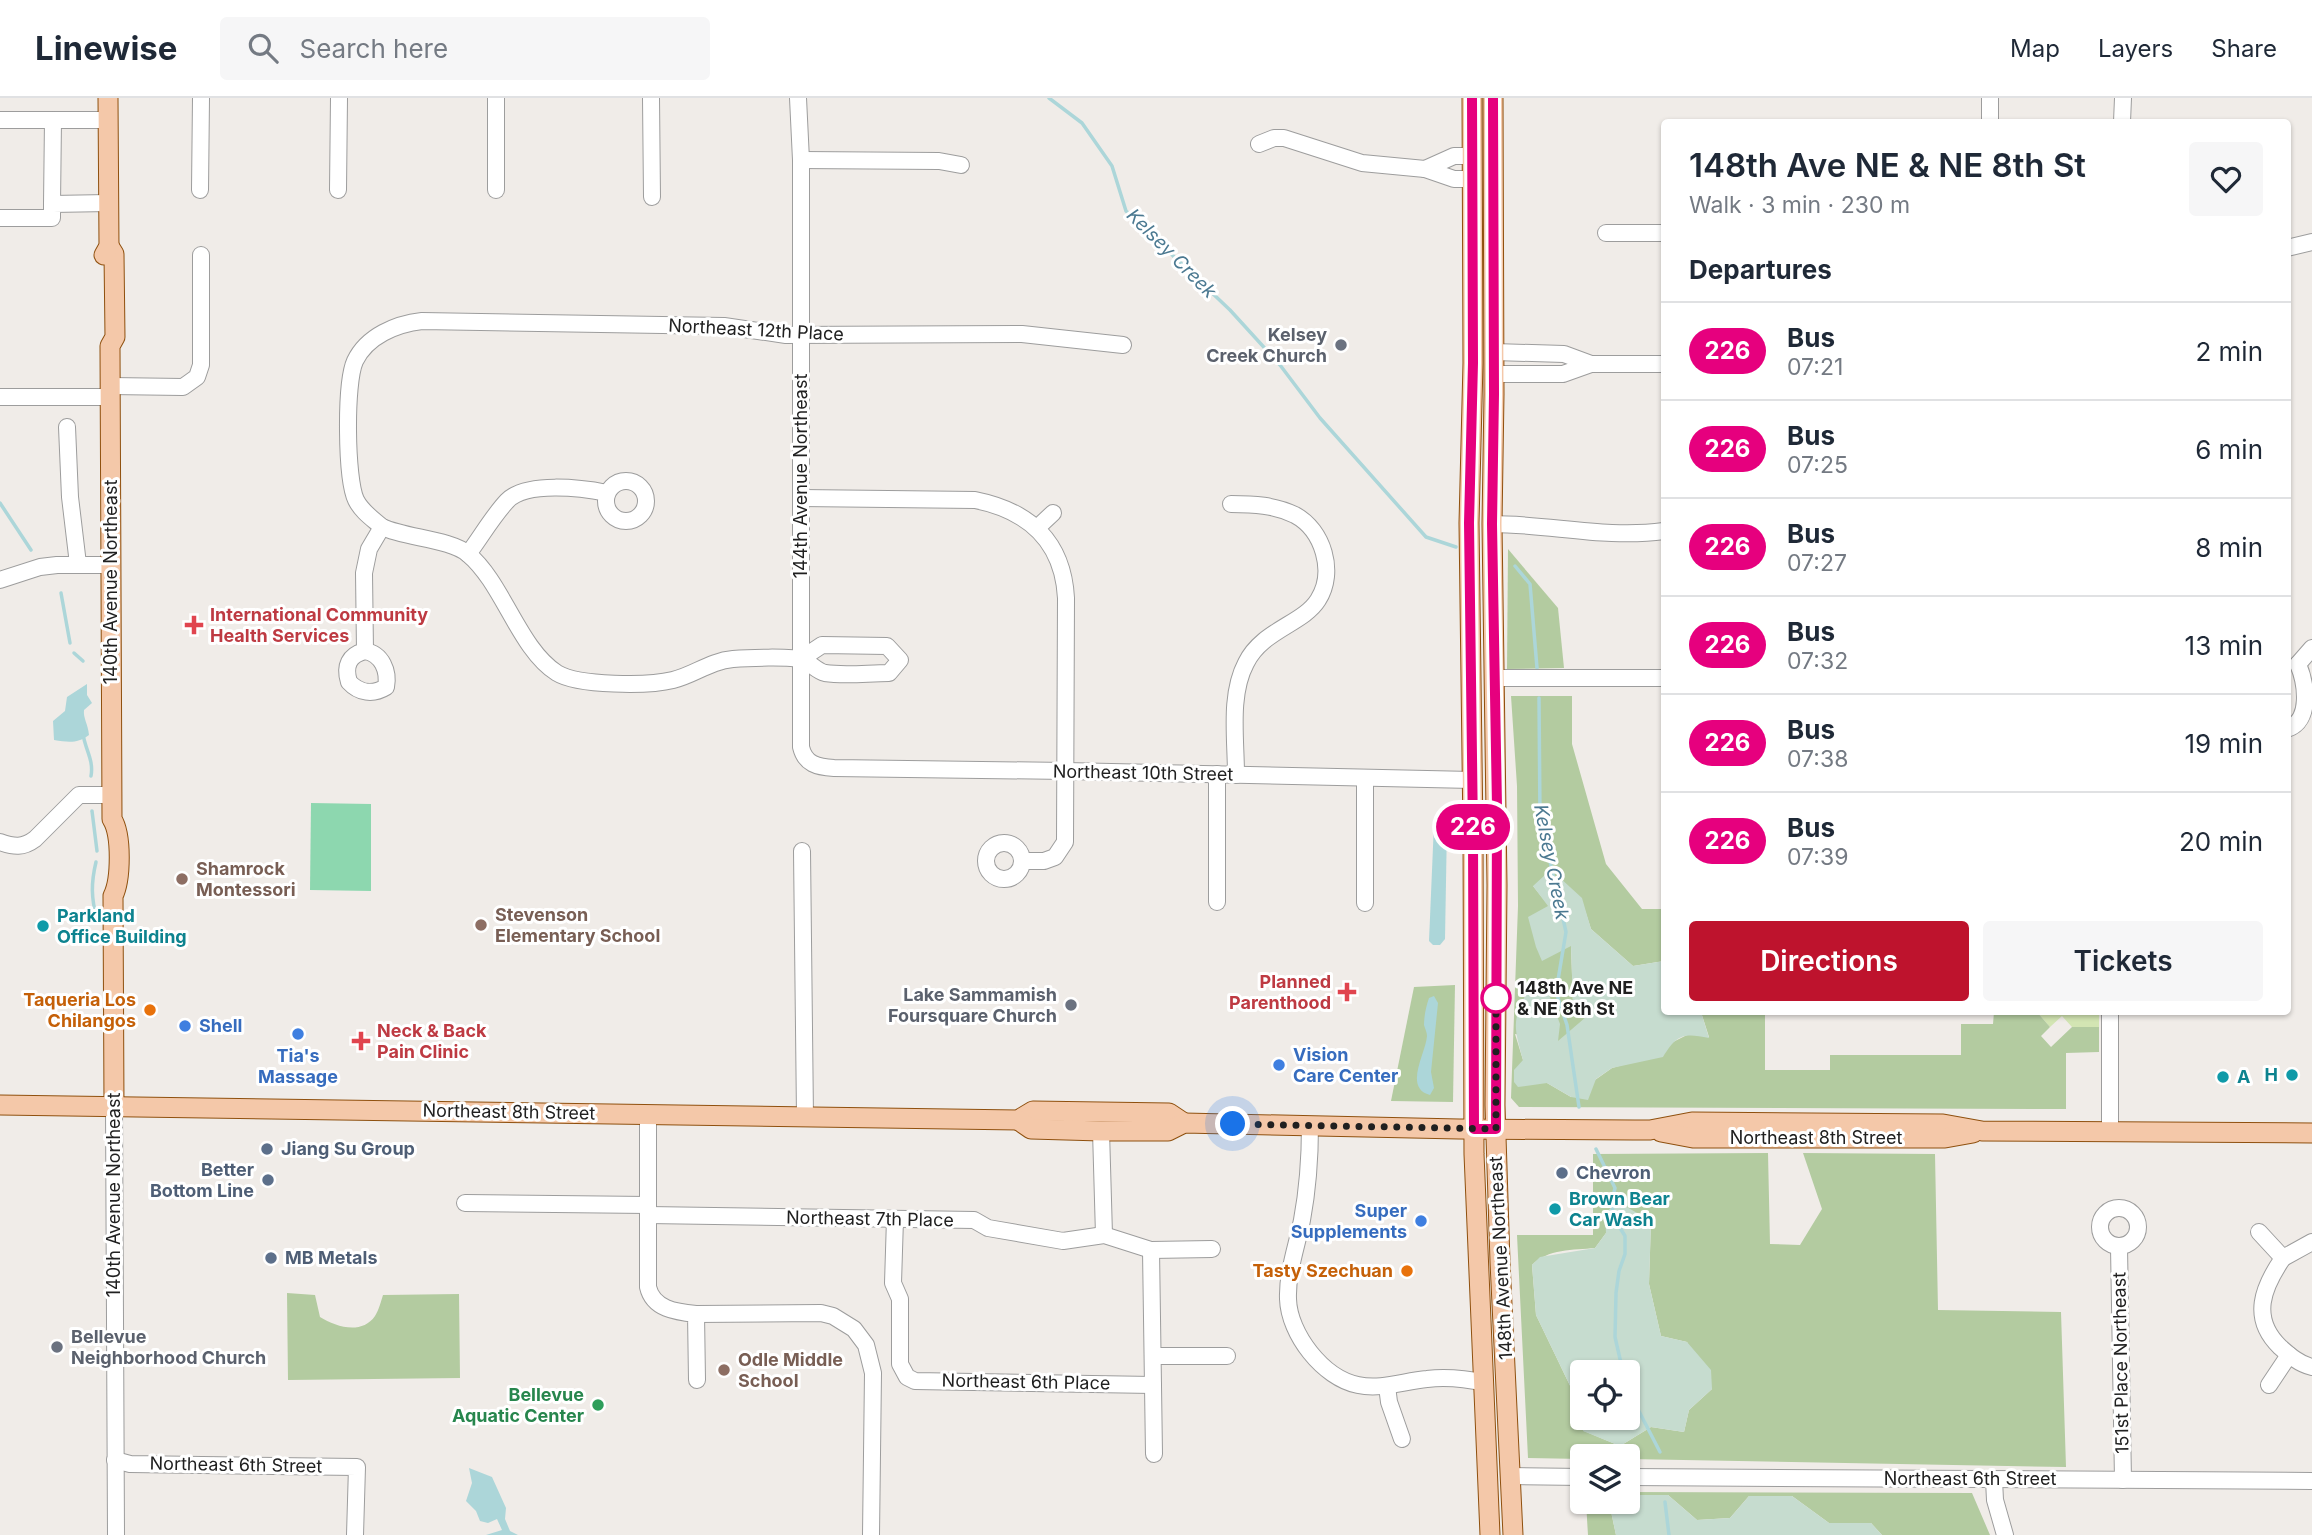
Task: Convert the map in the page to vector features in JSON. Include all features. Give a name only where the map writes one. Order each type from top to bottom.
[{"type":"main road","name":"140th Avenue Northeast","points":[[108,98],[108,246],[104,254],[104,337],[110,345],[112,795],[113,819],[118,828],[118,886],[113,896],[114,1106]]},
{"type":"main road","name":"148th Avenue Northeast","points":[[1493,98],[1492,524],[1497,885],[1496,1129],[1513,1535]]},
{"type":"main road","points":[[1472,102],[1479,100],[1485,107],[1492,159]]},
{"type":"main road","name":"148th Avenue Northeast","points":[[1472,102],[1473,363],[1469,523],[1474,1129],[1490,1535]]},
{"type":"main road","points":[[1473,363],[1480,398],[1487,402],[1494,384]]},
{"type":"main road","points":[[1473,834],[1481,891],[1487,895],[1492,894],[1497,885]]},
{"type":"main road","name":"Northeast 8th Street","points":[[0,1105],[1018,1120],[1033,1111],[1169,1113],[1184,1123]]},
{"type":"main road","name":"Northeast 8th Street","points":[[1018,1120],[1031,1129],[1101,1131],[1168,1131],[1184,1123],[1650,1130],[1693,1138],[1945,1138],[1982,1131],[2312,1133]]},
{"type":"main road","points":[[1483,1349],[1495,1352],[1498,1356],[1507,1397]]},
{"type":"street","points":[[200,190],[201,98]]},
{"type":"street","points":[[338,190],[339,98]]},
{"type":"street","points":[[496,98],[496,190]]},
{"type":"street","points":[[651,98],[652,197]]},
{"type":"street","name":"144th Avenue Northeast","points":[[798,98],[801,160],[801,747],[803,756],[814,765]]},
{"type":"street","points":[[1981,98],[1990,98],[1990,119]]},
{"type":"street","points":[[2122,119],[2123,98]]},
{"type":"street","points":[[0,120],[108,120]]},
{"type":"street","points":[[0,218],[52,218],[53,120]]},
{"type":"street","points":[[1259,144],[1274,138],[1284,138],[1362,163],[1425,169],[1454,179],[1471,179]]},
{"type":"street","points":[[1425,169],[1454,156],[1471,156]]},
{"type":"street","points":[[801,160],[939,161],[961,165]]},
{"type":"street","points":[[52,204],[108,203]]},
{"type":"street","points":[[1606,233],[1661,233]]},
{"type":"street","points":[[2291,247],[2312,242]]},
{"type":"street","points":[[0,397],[183,387],[194,381],[201,365],[201,255]]},
{"type":"street","name":"Northeast 12th Place","points":[[382,527],[367,515],[357,501],[350,482],[350,378],[364,349],[402,323],[422,321],[724,326],[801,335],[1022,334],[1123,345]]},
{"type":"street","points":[[1494,352],[1564,354],[1591,364]]},
{"type":"street","points":[[1494,384],[1563,374],[1591,364],[1661,364]]},
{"type":"street","points":[[66,428],[78,564]]},
{"type":"street","points":[[468,554],[508,500],[517,494],[531,488],[607,493]]},
{"type":"street","points":[[801,498],[975,500],[996,504],[1037,528],[1059,558],[1065,578],[1065,842],[1055,858],[1022,861]]},
{"type":"street","points":[[1231,504],[1258,504],[1295,516],[1307,524],[1325,553],[1327,569],[1318,600],[1269,636],[1246,661],[1237,691],[1236,775]]},
{"type":"street","points":[[1037,528],[1053,513]]},
{"type":"street","points":[[1492,524],[1526,524],[1607,534],[1661,531]]},
{"type":"street","points":[[366,651],[364,573],[369,549],[382,527],[398,534],[450,546],[468,554],[482,570],[542,661],[558,674],[576,681],[647,684],[675,680],[717,662],[735,659],[801,659],[822,645],[887,646],[900,660],[889,673],[822,673],[801,659]]},
{"type":"street","points":[[0,580],[40,568],[78,564],[111,565]]},
{"type":"street","points":[[2291,727],[2300,721],[2304,712],[2304,682],[2292,663],[2312,648]]},
{"type":"street","points":[[1494,678],[1661,678]]},
{"type":"street","name":"Northeast 10th Street","points":[[814,765],[822,768],[861,769],[1472,780]]},
{"type":"street","points":[[1217,774],[1217,902]]},
{"type":"street","points":[[1365,778],[1365,903]]},
{"type":"street","points":[[0,842],[19,847],[28,844],[79,795],[112,795]]},
{"type":"street","points":[[803,851],[805,1116]]},
{"type":"street","points":[[2110,1015],[2110,1132]]},
{"type":"street","name":"140th Avenue Northeast","points":[[114,1106],[116,1535]]},
{"type":"street","points":[[648,1114],[650,1295],[657,1304],[678,1312],[696,1314],[821,1313],[833,1316],[854,1329],[866,1345],[873,1373],[871,1535]]},
{"type":"street","points":[[1310,1125],[1309,1172],[1289,1279],[1288,1302],[1296,1328],[1309,1354],[1333,1374],[1357,1385],[1387,1386],[1427,1378],[1469,1379],[1485,1383]]},
{"type":"street","points":[[1101,1131],[1104,1235]]},
{"type":"street","name":"Northeast 7th Place","points":[[465,1203],[974,1220],[988,1228],[1063,1241],[1104,1235],[1151,1250],[1212,1249]]},
{"type":"street","name":"Northeast 6th Place","points":[[895,1219],[893,1283],[900,1299],[900,1364],[907,1377],[915,1381],[1153,1385]]},
{"type":"street","points":[[2259,1232],[2283,1258]]},
{"type":"street","points":[[2312,1242],[2283,1258],[2266,1287],[2261,1307],[2264,1325],[2270,1338],[2289,1355],[2312,1367]]},
{"type":"street","name":"151st Place Northeast","points":[[2119,1247],[2123,1480]]},
{"type":"street","points":[[1151,1250],[1154,1454]]},
{"type":"street","points":[[696,1314],[697,1380]]},
{"type":"street","points":[[2269,1385],[2289,1355]]},
{"type":"street","points":[[1153,1356],[1227,1356]]},
{"type":"street","points":[[1387,1386],[1389,1402],[1402,1439]]},
{"type":"street","name":"Northeast 6th Street","points":[[115,1460],[130,1464],[357,1467],[355,1535]]},
{"type":"street","points":[[1511,1476],[1570,1477]]},
{"type":"street","name":"Northeast 6th Street","points":[[1640,1477],[2312,1481]]},
{"type":"street","points":[[1994,1480],[1995,1500],[2005,1535]]},
{"type":"green space","points":[[1508,549],[1558,608],[1564,668],[1507,669]]},
{"type":"green space","points":[[1511,696],[1572,696],[1572,744],[1606,864],[1642,909],[1661,909],[1661,961],[1633,966],[1591,929],[1581,898],[1533,886],[1549,906],[1571,946],[1573,1005],[1587,1017],[1558,1042],[1515,1034],[1523,1060],[1547,1083],[1571,1097],[1612,1068],[1633,1062],[1689,1034],[1709,1037],[1702,1015],[1765,1015],[1765,1070],[1830,1070],[1830,1055],[1961,1055],[1961,1024],[1993,1024],[1994,1015],[2040,1015],[2050,1027],[2041,1036],[2051,1047],[2072,1027],[2099,1027],[2099,1052],[2066,1053],[2066,1109],[1519,1107],[1511,1098],[1518,906],[1517,786]]},
{"type":"green space","points":[[311,803],[371,804],[371,891],[310,890]]},
{"type":"green space","points":[[1545,875],[1559,877],[1582,898],[1591,929],[1633,966],[1661,961],[1661,1015],[1702,1015],[1709,1038],[1682,1037],[1663,1057],[1612,1068],[1596,1079],[1588,1100],[1571,1097],[1547,1083],[1518,1087],[1514,1082],[1514,1070],[1523,1060],[1516,1024],[1519,1009],[1529,989],[1548,992],[1560,1024],[1558,1041],[1586,1017],[1573,1005],[1571,946],[1542,961],[1536,947],[1528,917],[1548,906],[1533,886]]},
{"type":"green space","points":[[1455,985],[1453,1102],[1391,1101],[1414,987]]},
{"type":"green space","points":[[2040,1015],[2099,1015],[2099,1027],[2072,1027],[2062,1016],[2050,1027]]},
{"type":"green space","points":[[1768,1153],[1770,1244],[1800,1245],[1822,1209],[1803,1153],[1935,1154],[1938,1310],[2061,1312],[2066,1467],[1640,1459],[1640,1444],[1623,1444],[1651,1427],[1684,1432],[1689,1410],[1712,1389],[1687,1342],[1661,1336],[1649,1284],[1651,1221],[1606,1233],[1595,1248],[1553,1253],[1532,1265],[1536,1315],[1570,1386],[1570,1430],[1584,1430],[1615,1444],[1570,1444],[1570,1459],[1528,1458],[1517,1235],[1593,1235],[1593,1154]]},
{"type":"green space","points":[[1618,1202],[1651,1221],[1649,1284],[1661,1336],[1687,1342],[1711,1370],[1712,1389],[1689,1410],[1684,1432],[1651,1427],[1623,1444],[1615,1444],[1583,1431],[1640,1430],[1640,1360],[1570,1360],[1570,1386],[1536,1315],[1532,1265],[1540,1257],[1595,1248],[1606,1233],[1605,1213]]},
{"type":"green space","points":[[287,1293],[315,1295],[320,1317],[349,1327],[363,1326],[370,1322],[383,1295],[459,1294],[460,1378],[288,1380]]},
{"type":"green space","points":[[1640,1492],[1972,1493],[1990,1535],[1882,1535],[1871,1523],[1829,1523],[1792,1496],[1749,1496],[1730,1518],[1697,1520],[1668,1495],[1640,1495]]},
{"type":"green space","points":[[1640,1495],[1668,1495],[1697,1520],[1730,1518],[1749,1496],[1792,1496],[1829,1523],[1871,1523],[1882,1535],[1616,1535],[1612,1514],[1640,1514]]},
{"type":"green space","points":[[1587,1514],[1612,1514],[1616,1535],[1588,1535]]},
{"type":"water","points":[[87,684],[87,695],[92,703],[84,710],[84,716],[89,735],[76,741],[54,740],[53,721],[65,711],[67,697]]},
{"type":"water","points":[[1443,817],[1447,825],[1445,939],[1440,945],[1433,945],[1429,941],[1434,823],[1436,818]]},
{"type":"water","points":[[1434,996],[1438,1003],[1431,1072],[1434,1088],[1430,1095],[1422,1091],[1417,1078],[1427,1036],[1424,1025],[1426,1008],[1429,998]]},
{"type":"water","points":[[469,1468],[492,1477],[506,1508],[505,1519],[510,1531],[518,1535],[486,1535],[502,1530],[497,1519],[488,1523],[480,1521],[476,1511],[466,1501],[472,1483]]},
{"type":"waterway","name":"Kelsey Creek","points":[[1049,98],[1082,123],[1112,166],[1126,211],[1230,310],[1280,365],[1320,418],[1426,537],[1456,547]]},
{"type":"waterway","points":[[0,503],[31,550]]},
{"type":"waterway","name":"Kelsey Creek","points":[[1515,566],[1530,584],[1537,668]]},
{"type":"waterway","points":[[61,593],[70,643]]},
{"type":"waterway","points":[[74,653],[83,661]]},
{"type":"waterway","name":"Kelsey Creek","points":[[1539,698],[1540,817],[1566,932],[1556,992],[1567,1025],[1579,1107]]},
{"type":"waterway","points":[[83,734],[92,770],[91,776]]},
{"type":"waterway","points":[[92,811],[97,851]]},
{"type":"waterway","points":[[96,862],[92,890],[97,919]]},
{"type":"waterway","name":"Kelsey Creek","points":[[1596,1149],[1615,1188],[1613,1216],[1625,1236],[1625,1254],[1616,1293],[1615,1337],[1620,1360]]},
{"type":"waterway","name":"Kelsey Creek","points":[[1640,1413],[1660,1452]]},
{"type":"waterway","name":"Kelsey Creek","points":[[1665,1502],[1669,1535]]},
{"type":"bus line","name":"226","points":[[1472,98],[1473,363],[1469,523],[1474,1129],[1496,1129],[1497,807],[1492,524],[1493,98]]},
{"type":"place","name":"Kelsey Creek Church","points":[[1341,345]]},
{"type":"place","name":"International Community Health Services","points":[[194,625]]},
{"type":"place","name":"Shamrock Montessori","points":[[182,879]]},
{"type":"place","name":"Stevenson Elementary School","points":[[481,925]]},
{"type":"place","name":"Parkland Office Building","points":[[43,926]]},
{"type":"place","name":"Planned Parenthood","points":[[1347,992]]},
{"type":"place","name":"148th Ave NE & NE 8th St","points":[[1496,998]]},
{"type":"place","name":"Lake Sammamish Foursquare Church","points":[[1071,1005]]},
{"type":"place","name":"Taqueria Los Chilangos","points":[[150,1010]]},
{"type":"place","name":"Shell","points":[[185,1026]]},
{"type":"place","name":"Tia's Massage","points":[[298,1034]]},
{"type":"place","name":"Neck & Back Pain Clinic","points":[[361,1041]]},
{"type":"place","name":"Vision Care Center","points":[[1279,1065]]},
{"type":"place","name":"H","points":[[2292,1075]]},
{"type":"place","name":"A","points":[[2223,1077]]},
{"type":"place","name":"Jiang Su Group","points":[[267,1149]]},
{"type":"place","name":"Chevron","points":[[1562,1173]]},
{"type":"place","name":"Better Bottom Line","points":[[268,1180]]},
{"type":"place","name":"Brown Bear Car Wash","points":[[1555,1209]]},
{"type":"place","name":"Super Supplements","points":[[1421,1221]]},
{"type":"place","name":"MB Metals","points":[[271,1258]]},
{"type":"place","name":"Tasty Szechuan","points":[[1407,1271]]},
{"type":"place","name":"Bellevue Neighborhood Church","points":[[57,1347]]},
{"type":"place","name":"Odle Middle School","points":[[724,1370]]},
{"type":"place","name":"Bellevue Aquatic Center","points":[[598,1405]]},
{"type":"route","points":[[1233,1124],[1496,1129],[1496,998]]}]
